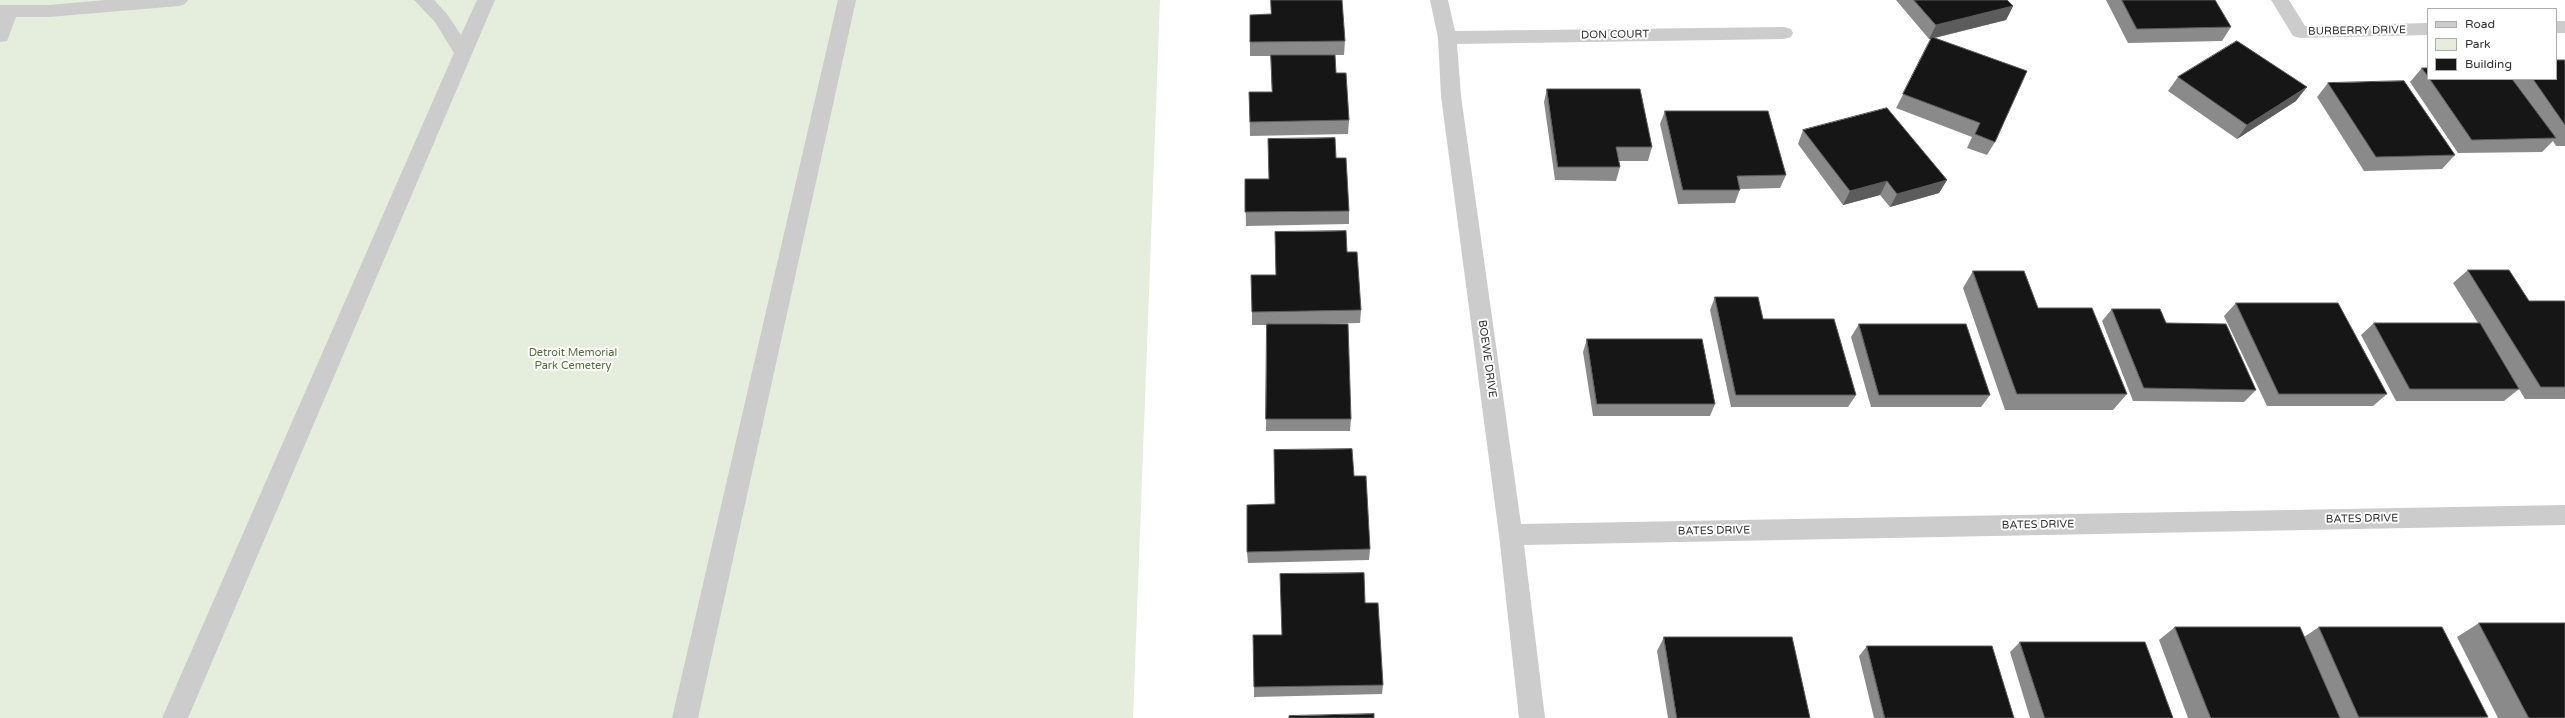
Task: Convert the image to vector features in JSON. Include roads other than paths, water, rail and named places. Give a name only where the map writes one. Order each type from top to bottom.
[{"type":"street","points":[[0,36],[5,11],[50,11],[179,0]]},
{"type":"street","points":[[423,0],[441,18],[463,53]]},
{"type":"street","points":[[175,718],[486,0]]},
{"type":"street","points":[[685,718],[847,0]]},
{"type":"street","name":"BOEWE DRIVE","points":[[1439,0],[1446,38],[1451,96],[1511,535],[1532,718]]},
{"type":"street","name":"BURBERRY DRIVE","points":[[2280,0],[2300,32],[2427,29]]},
{"type":"street","name":"DON COURT","points":[[1446,38],[1784,33]]},
{"type":"street","name":"BATES DRIVE","points":[[1511,535],[2565,515]]},
{"type":"park label","name":"Detroit Memorial Park Cemetery","points":[[573,359]]}]
